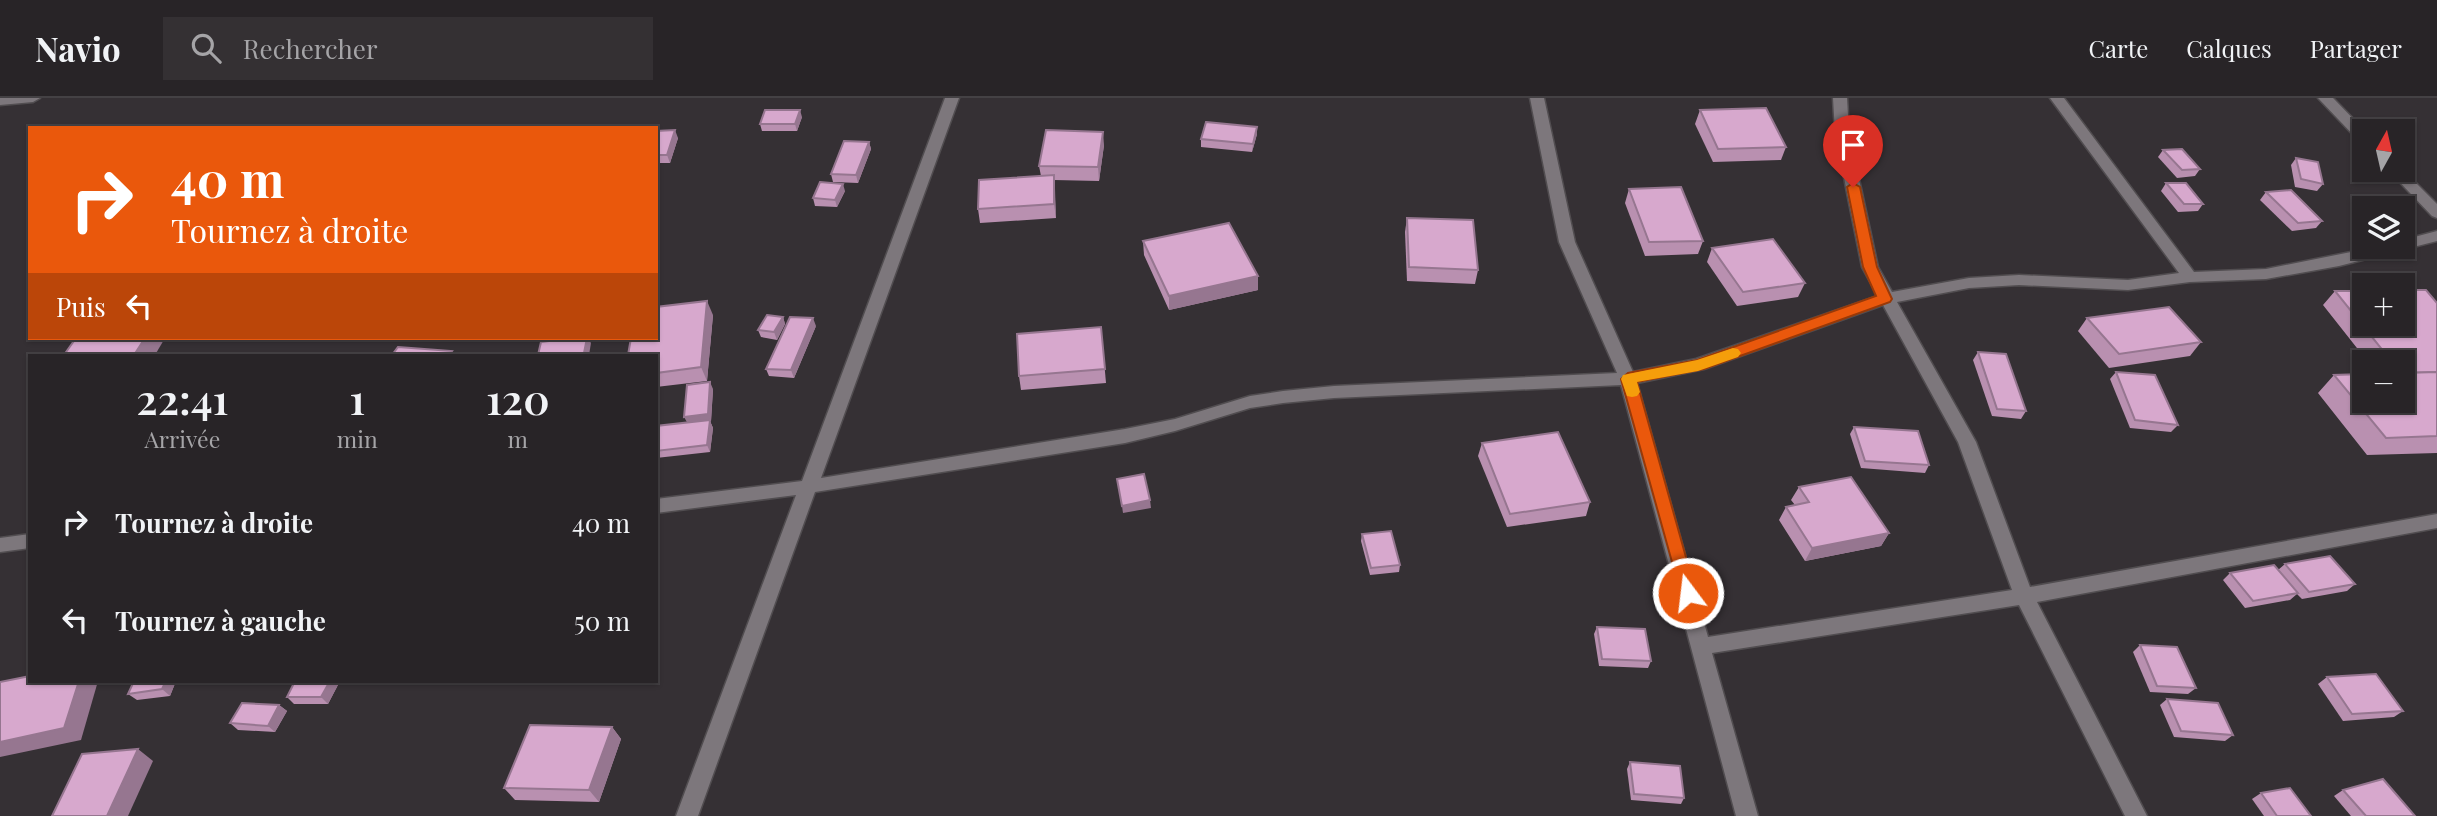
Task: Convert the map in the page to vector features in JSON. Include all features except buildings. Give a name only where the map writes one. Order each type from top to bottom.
[{"type":"street","points":[[0,101],[33,98]]},
{"type":"street","points":[[687,816],[952,98]]},
{"type":"street","points":[[1537,98],[1567,242],[1628,379],[1703,646],[1747,816]]},
{"type":"street","points":[[1840,98],[1842,133],[1870,267],[1885,299],[1967,442],[2024,596],[2136,816]]},
{"type":"street","points":[[2057,98],[2190,277]]},
{"type":"street","points":[[2325,98],[2352,126]]},
{"type":"street","points":[[2407,182],[2437,212]]},
{"type":"street","points":[[2415,242],[2437,236]]},
{"type":"street","points":[[658,506],[1125,436],[1175,425],[1250,402],[1283,397],[1334,392],[1628,379],[1698,365],[1885,299],[1982,282],[2019,280],[2128,285],[2190,277],[2297,270],[2352,257]]},
{"type":"street","points":[[1703,646],[2024,596],[2437,521]]},
{"type":"street","points":[[0,545],[28,541]]},
{"type":"slow traffic","points":[[1632,392],[1628,379],[1666,373],[1733,353]]},
{"type":"route","points":[[1688,593],[1628,379],[1698,365],[1885,299],[1870,267],[1853,187]]}]
